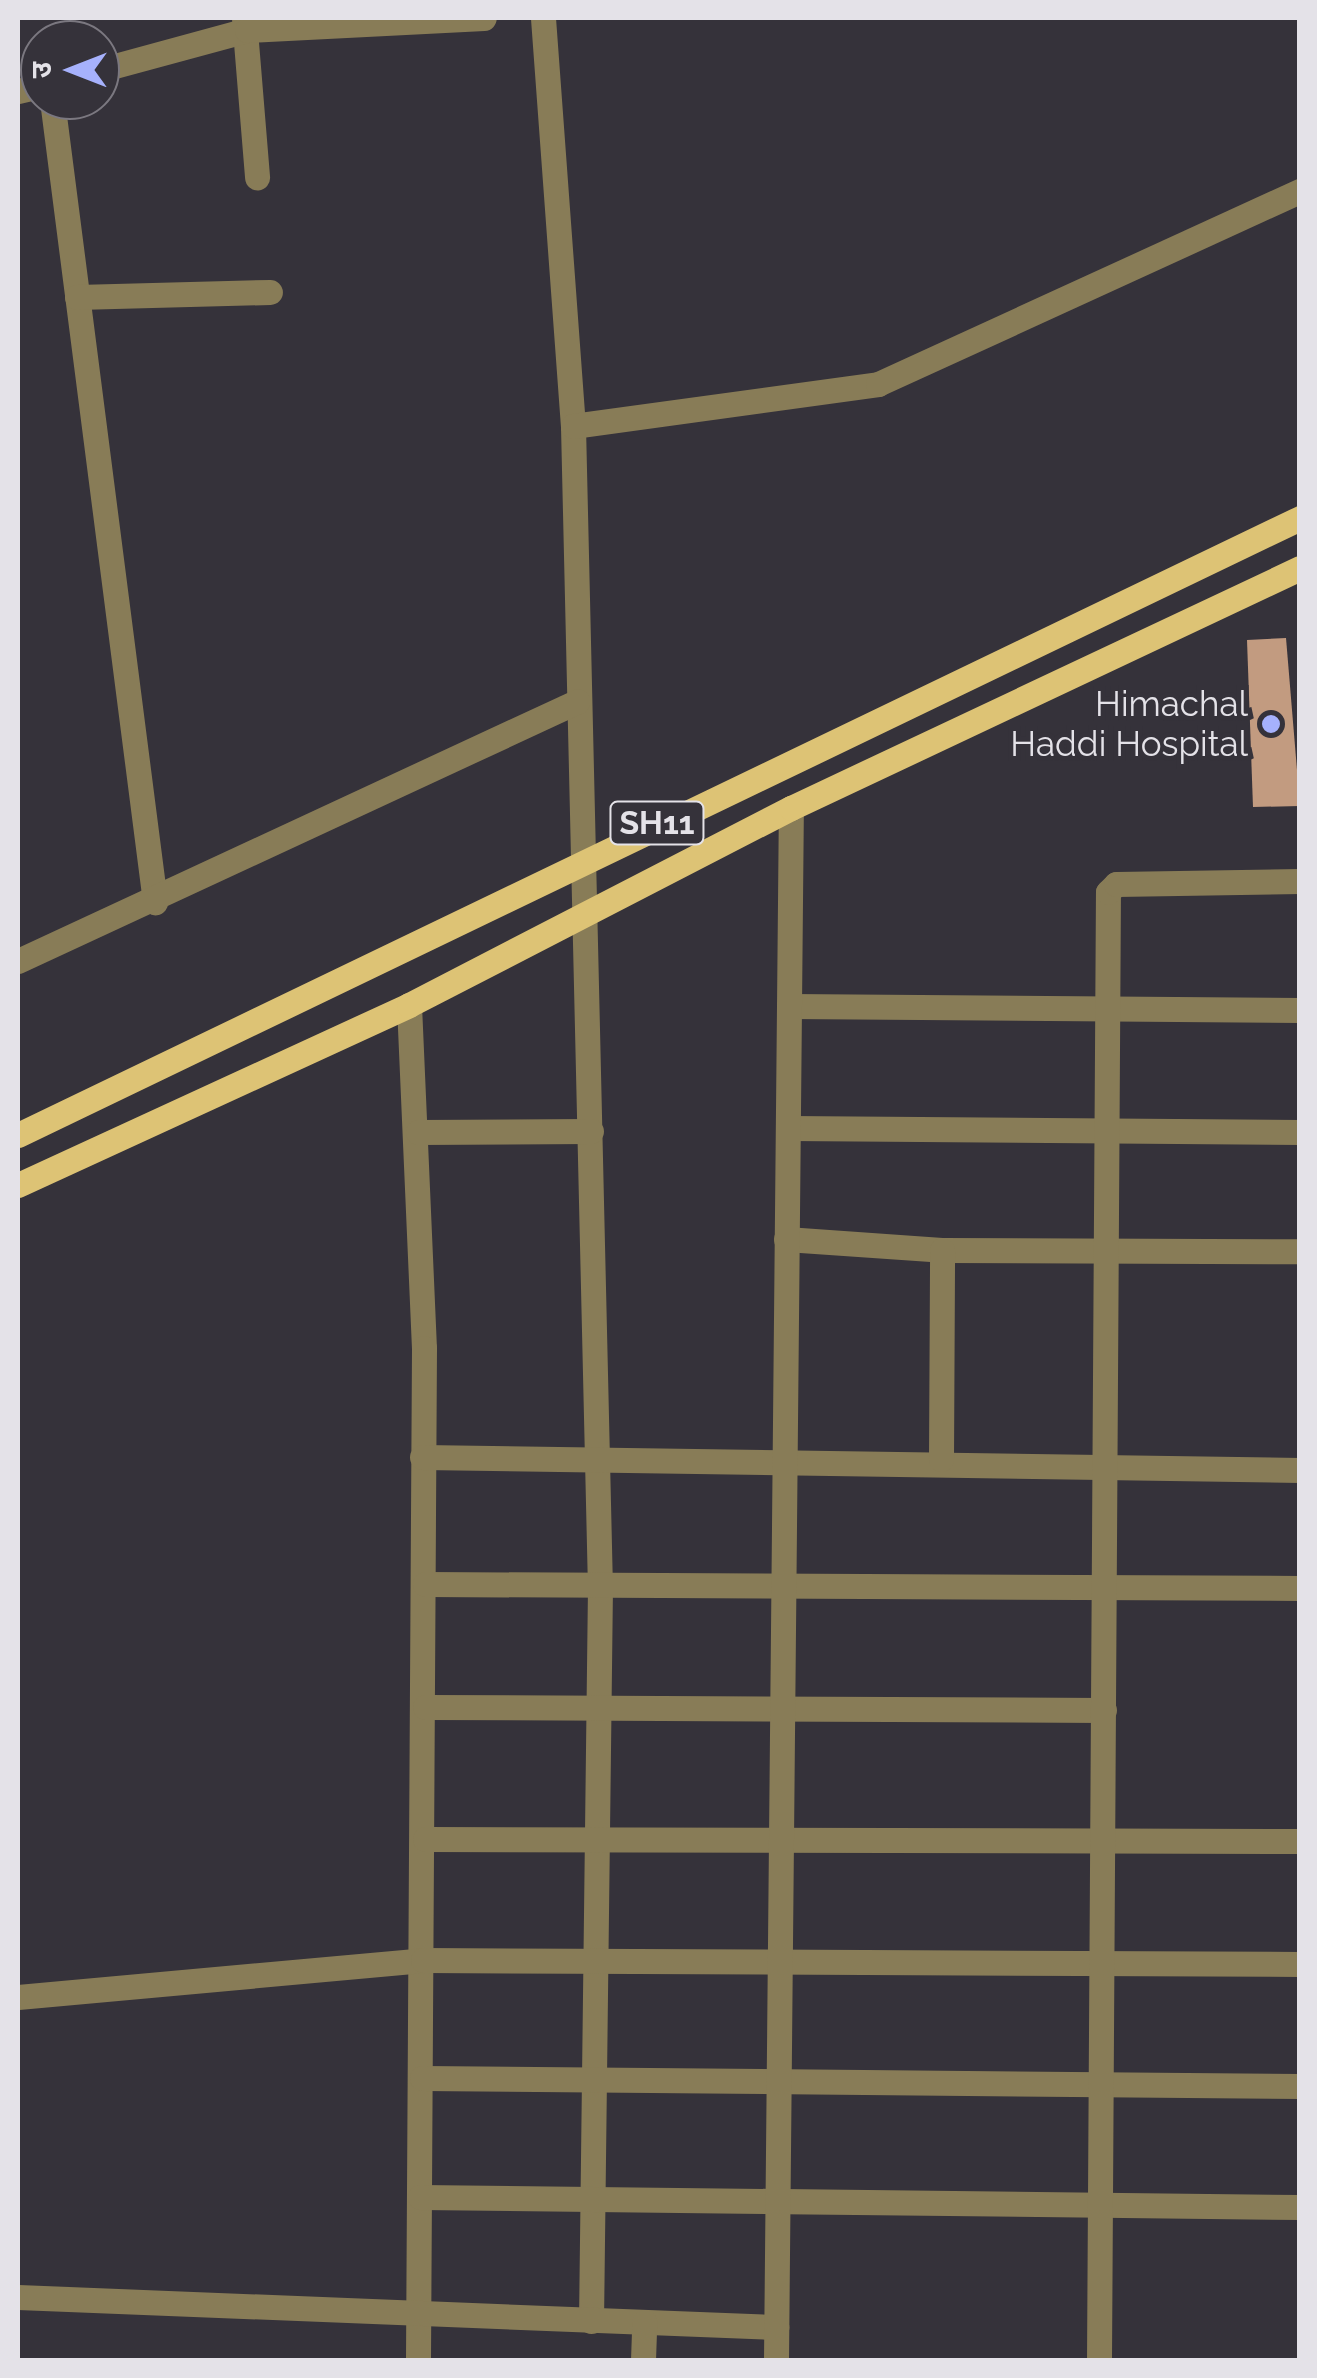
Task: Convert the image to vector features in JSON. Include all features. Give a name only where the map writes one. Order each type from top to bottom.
[{"type":"main road","name":"SH11","points":[[18,1136],[387,964],[584,859],[1300,518]]},
{"type":"main road","name":"SH11","points":[[18,1185],[409,1005],[586,910],[790,808],[1300,568]]},
{"type":"street","points":[[120,64],[246,24],[484,18]]},
{"type":"street","points":[[543,18],[573,426],[591,1131],[591,1454],[600,1586],[591,2321]]},
{"type":"street","points":[[246,24],[257,177]]},
{"type":"street","points":[[54,120],[155,902]]},
{"type":"street","points":[[573,426],[878,384],[1300,191]]},
{"type":"street","points":[[76,297],[270,292]]},
{"type":"street","points":[[18,961],[155,902],[578,701]]},
{"type":"street","points":[[776,2360],[784,1840],[790,808]]},
{"type":"street","points":[[1100,2360],[1102,1583],[1112,886],[1300,881]]},
{"type":"street","points":[[409,1005],[418,1132],[424,1584],[418,2360]]},
{"type":"street","points":[[789,1006],[1110,1013],[1300,1010]]},
{"type":"street","points":[[789,1128],[1108,1135],[1300,1132]]},
{"type":"street","points":[[418,1132],[591,1131]]},
{"type":"street","points":[[786,1238],[942,1250],[1300,1251]]},
{"type":"street","points":[[940,1460],[942,1250]]},
{"type":"street","points":[[422,1457],[591,1454],[940,1460],[1106,1474],[1300,1470]]},
{"type":"street","points":[[424,1584],[1102,1583],[1300,1588]]},
{"type":"street","points":[[424,1707],[1104,1710]]},
{"type":"street","points":[[425,1839],[1300,1841]]},
{"type":"street","points":[[18,1998],[424,1960],[1300,1964]]},
{"type":"street","points":[[422,2078],[1300,2086]]},
{"type":"street","points":[[420,2197],[1300,2207]]},
{"type":"street","points":[[18,2296],[418,2315],[776,2326]]},
{"type":"street","points":[[643,2360],[644,2322]]},
{"type":"building","points":[[1286,638],[1300,806],[1253,807],[1247,640]]},
{"type":"place","name":"Himachal Haddi Hospital","points":[[1271,724]]}]
